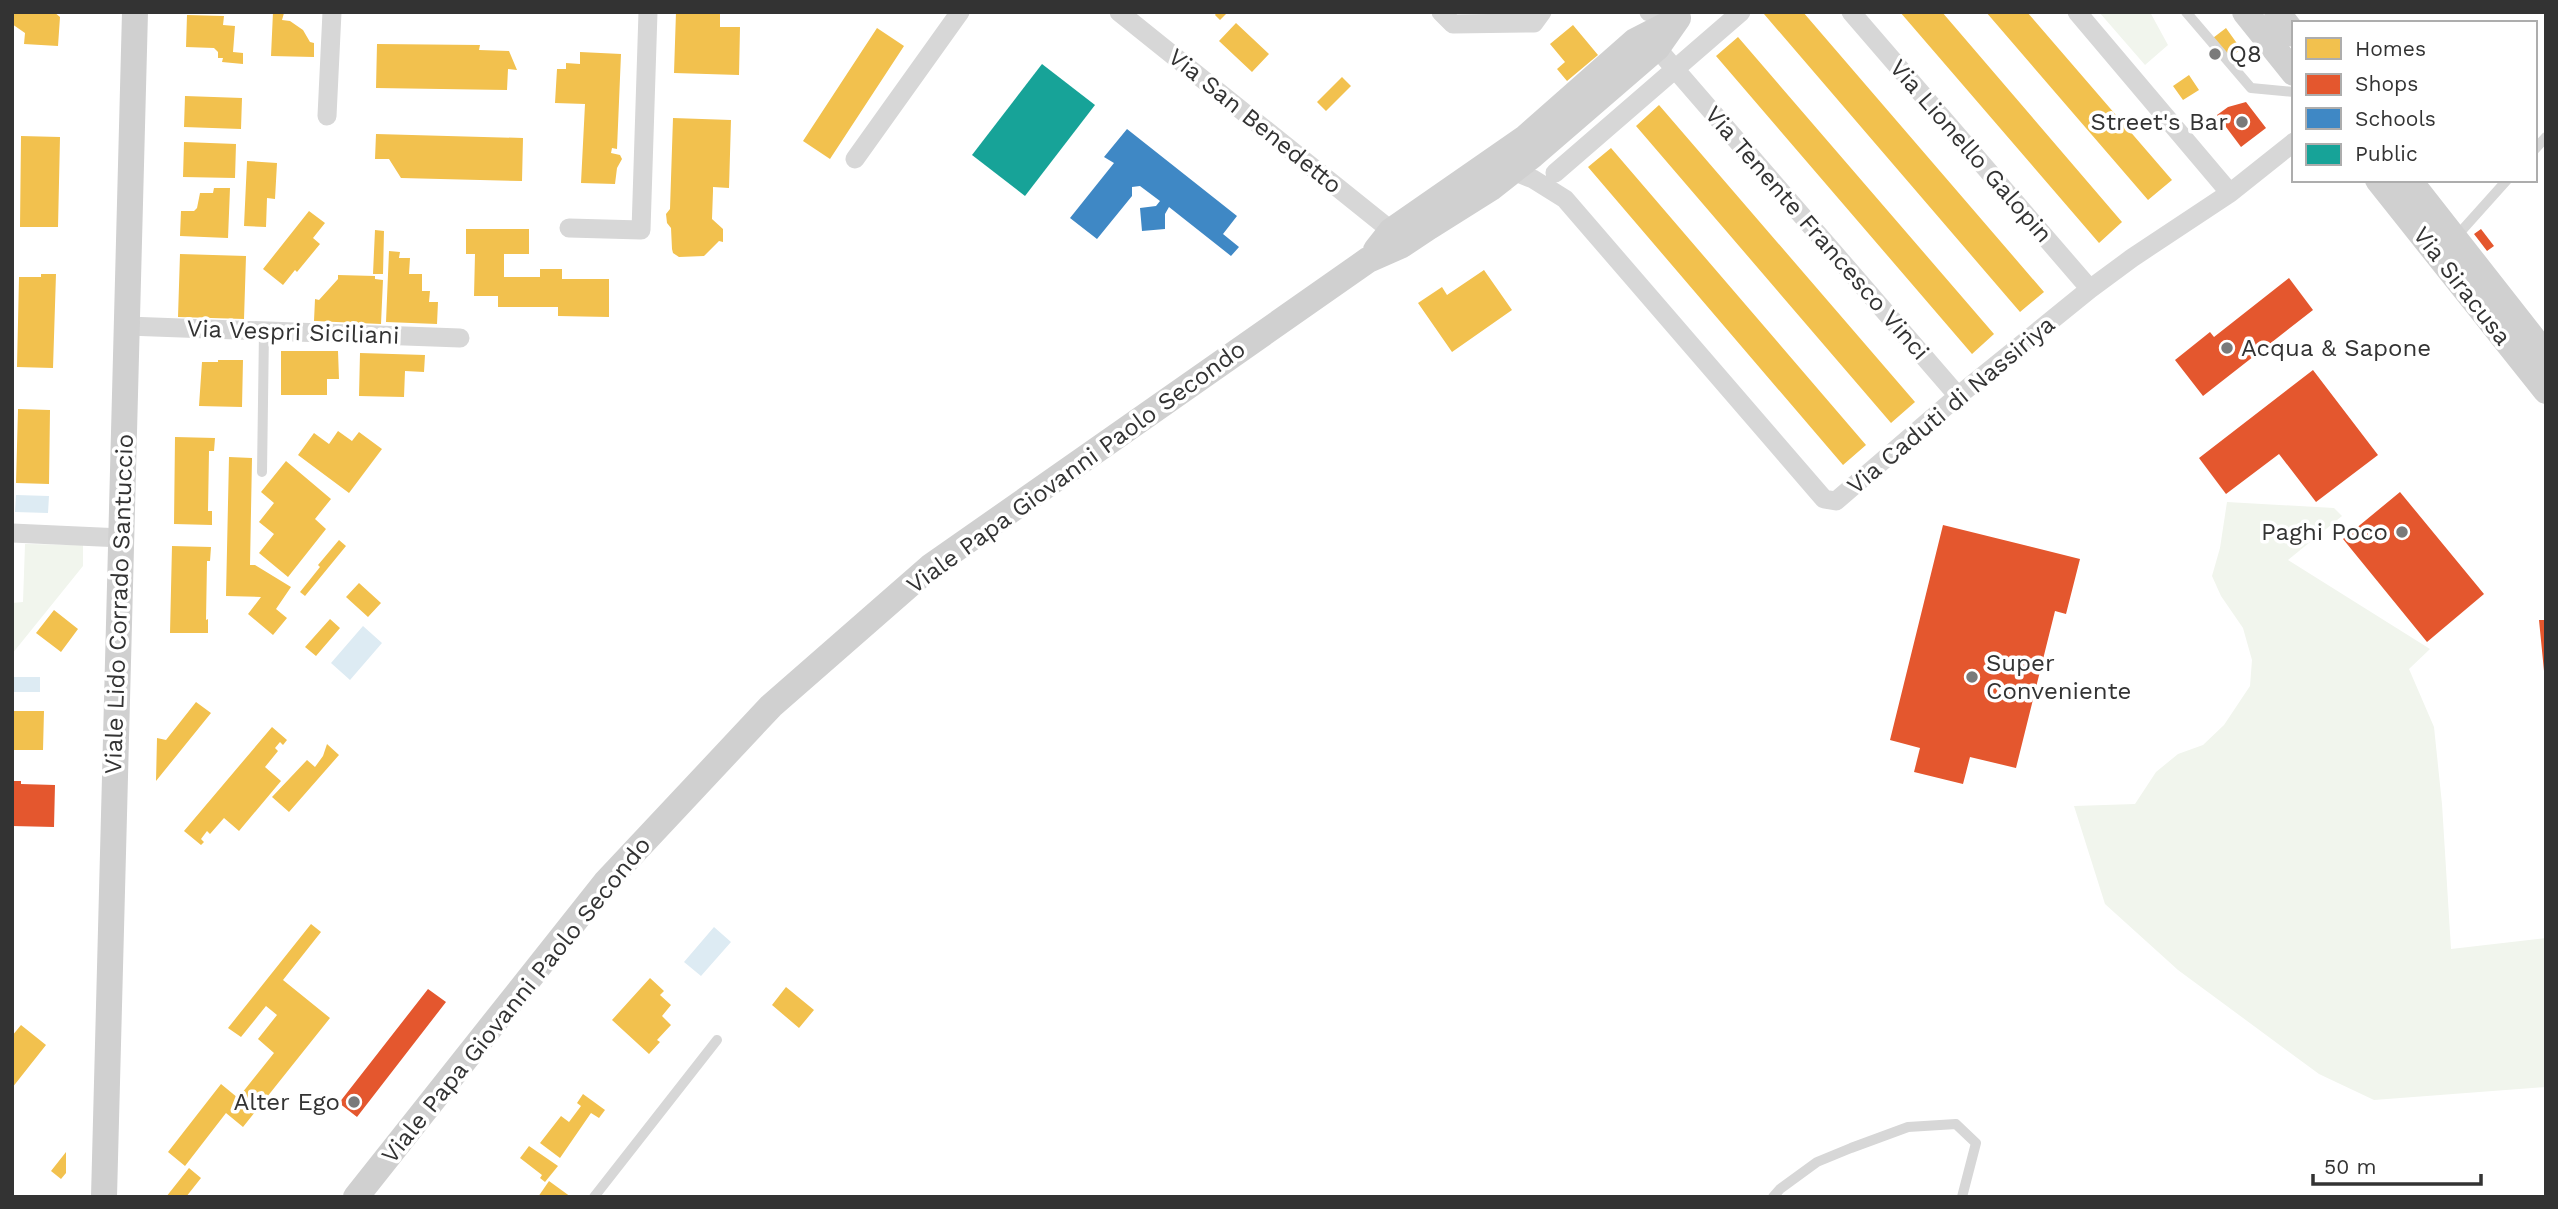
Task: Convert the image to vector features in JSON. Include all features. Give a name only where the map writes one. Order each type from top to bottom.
[{"type":"street","name":"Viale Lido Corrado Santuccio","points":[[104,1197],[135,12]]},
{"type":"street","points":[[327,116],[332,12]]},
{"type":"street","points":[[569,228],[641,230],[648,12]]},
{"type":"street","points":[[855,159],[960,12]]},
{"type":"street","name":"Via San Benedetto","points":[[1119,12],[1396,238]]},
{"type":"street","points":[[1441,12],[1452,24],[1466,24],[1534,23],[1542,12]]},
{"type":"street","points":[[1396,238],[1536,161],[1676,70],[1741,12]]},
{"type":"street","name":"Via Lionello Galopin","points":[[1852,12],[2090,289]]},
{"type":"street","points":[[2077,12],[2230,193]]},
{"type":"street","points":[[2245,12],[2292,71]]},
{"type":"street","points":[[2277,12],[2292,31]]},
{"type":"street","points":[[1396,238],[1447,191],[1525,138],[1635,41],[1682,15]]},
{"type":"street","points":[[1536,161],[1651,32]]},
{"type":"street","name":"Via Tenente Francesco Vinci","points":[[1651,32],[1676,70],[1958,396]]},
{"type":"street","points":[[1536,161],[1539,137],[1584,100],[1604,70]]},
{"type":"street","name":"Via Caduti di Nassiriya","points":[[1536,161],[1565,199],[1824,499],[1836,501],[1958,396],[2090,289],[2132,257],[2230,193],[2292,144]]},
{"type":"street","points":[[1447,191],[1480,184],[1514,159],[1536,161]]},
{"type":"street","name":"Via Siracusa","points":[[2380,182],[2546,391]]},
{"type":"street","name":"Via Siracusa","points":[[2411,182],[2546,355]]},
{"type":"street","name":"Viale Papa Giovanni Paolo Secondo","points":[[356,1197],[605,883],[771,706],[930,567],[1396,238]]},
{"type":"street","name":"Via Vespri Siciliani","points":[[127,326],[460,338]]},
{"type":"street","points":[[12,533],[122,538]]},
{"type":"lane","points":[[2186,12],[2251,88],[2292,92]]},
{"type":"lane","points":[[2455,239],[2505,182]]},
{"type":"lane","points":[[262,472],[264,331]]},
{"type":"lane","points":[[594,1197],[717,1040]]},
{"type":"lane","points":[[1773,1197],[1817,1162],[1851,1148],[1908,1127],[1956,1124],[1976,1143],[1962,1197]]},
{"type":"shaded area","points":[[2099,12],[2150,12],[2168,45],[2145,65]]},
{"type":"shaded area","points":[[16,495],[49,496],[48,513],[15,512]]},
{"type":"shaded area","points":[[2227,502],[2334,508],[2342,516],[2288,560],[2430,649],[2409,669],[2434,727],[2451,949],[2546,938],[2546,1087],[2374,1100],[2319,1074],[2178,970],[2105,904],[2074,806],[2135,804],[2156,772],[2178,754],[2203,745],[2224,725],[2250,686],[2252,660],[2243,628],[2221,596],[2212,576],[2220,548]]},
{"type":"shaded area","points":[[25,544],[83,545],[83,566],[12,654],[12,603],[23,602]]},
{"type":"shaded area","points":[[363,626],[382,643],[350,680],[331,663]]},
{"type":"shaded area","points":[[12,677],[40,677],[40,692],[12,692]]},
{"type":"shaded area","points":[[714,927],[731,942],[701,976],[684,962]]},
{"type":"building: Homes","points":[[12,12],[54,12],[60,17],[58,46],[24,44],[25,33],[12,24]]},
{"type":"building: Homes","points":[[273,12],[284,13],[282,20],[290,21],[303,30],[310,42],[314,43],[314,57],[271,56]]},
{"type":"building: Homes","points":[[676,12],[720,12],[720,27],[740,27],[739,75],[674,73]]},
{"type":"building: Homes","points":[[1217,12],[1228,12],[1220,20],[1215,15]]},
{"type":"building: Homes","points":[[1803,12],[2044,292],[2020,312],[1764,14]]},
{"type":"building: Homes","points":[[1900,12],[1942,12],[2122,222],[2099,243]]},
{"type":"building: Homes","points":[[1986,12],[2027,12],[2172,180],[2148,200]]},
{"type":"building: Homes","points":[[187,15],[224,16],[223,25],[235,26],[233,52],[243,53],[243,64],[222,62],[223,58],[218,58],[218,52],[214,48],[186,47]]},
{"type":"building: Homes","points":[[1236,23],[1269,54],[1252,72],[1219,41]]},
{"type":"building: Homes","points":[[1573,25],[1598,55],[1567,81],[1557,69],[1565,62],[1550,44]]},
{"type":"building: Homes","points":[[877,28],[904,46],[830,159],[803,141]]},
{"type":"building: Homes","points":[[2226,28],[2241,49],[2224,62],[2209,41]]},
{"type":"building: Homes","points":[[1738,37],[1994,334],[1972,354],[1716,56]]},
{"type":"building: Homes","points":[[377,44],[480,45],[479,50],[509,51],[517,70],[508,69],[507,90],[376,88]]},
{"type":"building: Homes","points":[[580,52],[621,54],[617,149],[612,148],[611,153],[620,155],[622,159],[617,168],[615,184],[581,183],[585,104],[555,103],[557,69],[566,69],[566,63],[580,64]]},
{"type":"building: Homes","points":[[2189,75],[2199,90],[2183,100],[2173,86]]},
{"type":"building: Homes","points":[[1342,77],[1351,86],[1326,111],[1317,102]]},
{"type":"building: Homes","points":[[185,96],[242,98],[241,129],[184,127]]},
{"type":"building: Homes","points":[[1659,105],[1915,402],[1891,423],[1636,126]]},
{"type":"building: Homes","points":[[673,118],[731,120],[729,188],[713,187],[712,219],[723,229],[723,242],[719,241],[704,256],[679,257],[672,249],[671,228],[666,214],[670,209]]},
{"type":"building: Homes","points":[[376,134],[523,138],[522,181],[401,178],[389,159],[375,159]]},
{"type":"building: Homes","points":[[21,136],[60,137],[58,227],[20,227]]},
{"type":"building: Homes","points":[[184,142],[236,144],[235,178],[183,177]]},
{"type":"building: Homes","points":[[1611,148],[1866,445],[1843,465],[1588,167]]},
{"type":"building: Homes","points":[[247,161],[277,163],[275,199],[267,198],[266,227],[244,226]]},
{"type":"building: Homes","points":[[214,188],[230,188],[228,238],[180,236],[181,211],[194,211],[200,193],[213,193]]},
{"type":"building: Homes","points":[[309,211],[325,223],[313,238],[320,244],[283,285],[263,269]]},
{"type":"building: Homes","points":[[466,229],[529,229],[529,254],[504,254],[504,277],[540,277],[540,269],[562,269],[562,279],[609,279],[609,317],[558,316],[558,307],[498,307],[498,296],[474,296],[475,254],[466,254]]},
{"type":"building: Homes","points":[[375,230],[384,231],[383,274],[373,274]]},
{"type":"building: Homes","points":[[389,251],[400,252],[399,258],[410,258],[409,274],[422,274],[422,291],[430,291],[429,302],[438,302],[437,324],[386,322]]},
{"type":"building: Homes","points":[[180,254],[246,256],[244,319],[178,317]]},
{"type":"building: Homes","points":[[1484,270],[1512,310],[1452,352],[1418,303],[1442,287],[1447,295]]},
{"type":"building: Homes","points":[[41,274],[56,274],[53,368],[17,367],[19,277],[41,277]]},
{"type":"building: Homes","points":[[338,275],[375,276],[375,279],[383,280],[381,324],[314,321],[315,299],[319,300],[338,279]]},
{"type":"building: Homes","points":[[281,351],[338,351],[339,379],[327,379],[327,395],[281,395]]},
{"type":"building: Homes","points":[[360,353],[425,355],[424,372],[405,371],[404,397],[359,396]]},
{"type":"building: Homes","points":[[243,360],[242,407],[199,406],[202,362]]},
{"type":"building: Homes","points":[[18,409],[50,410],[49,484],[16,483]]},
{"type":"building: Homes","points":[[338,431],[352,441],[359,432],[382,449],[349,493],[298,455],[314,433],[329,444]]},
{"type":"building: Homes","points":[[175,437],[215,438],[214,451],[209,451],[208,511],[212,511],[212,525],[174,524]]},
{"type":"building: Homes","points":[[229,457],[252,458],[250,565],[255,565],[291,587],[276,609],[287,618],[273,635],[248,614],[261,597],[226,596]]},
{"type":"building: Homes","points":[[286,461],[331,499],[315,519],[326,529],[288,577],[259,553],[274,534],[259,522],[274,503],[261,492]]},
{"type":"building: Homes","points":[[339,540],[346,546],[305,596],[300,592]]},
{"type":"building: Homes","points":[[172,546],[211,547],[210,561],[207,561],[208,633],[170,633]]},
{"type":"building: Homes","points":[[359,583],[381,603],[368,617],[346,597]]},
{"type":"building: Homes","points":[[54,610],[78,629],[61,652],[36,633]]},
{"type":"building: Homes","points":[[330,619],[340,628],[316,656],[305,647]]},
{"type":"building: Homes","points":[[196,702],[211,713],[156,781],[157,738],[166,740]]},
{"type":"building: Homes","points":[[12,711],[44,711],[43,750],[12,750]]},
{"type":"building: Homes","points":[[272,727],[287,740],[283,745],[280,742],[275,748],[278,751],[265,767],[281,781],[239,831],[224,818],[210,834],[207,831],[201,839],[204,842],[201,845],[184,831]]},
{"type":"building: Homes","points":[[327,744],[339,755],[289,812],[272,797],[307,760],[315,767]]},
{"type":"building: Homes","points":[[311,924],[321,932],[283,980],[330,1018],[243,1127],[226,1113],[185,1166],[168,1152],[221,1084],[238,1098],[274,1053],[258,1039],[277,1015],[266,1006],[241,1037],[228,1028]]},
{"type":"building: Homes","points":[[650,978],[664,991],[660,995],[671,1005],[662,1016],[671,1025],[649,1054],[612,1020]]},
{"type":"building: Homes","points":[[786,987],[814,1010],[799,1028],[772,1005]]},
{"type":"building: Homes","points":[[21,1025],[46,1045],[12,1088],[12,1036]]},
{"type":"building: Homes","points":[[583,1094],[605,1110],[599,1118],[591,1113],[560,1158],[540,1143],[561,1116],[569,1122],[581,1106],[577,1103]]},
{"type":"building: Homes","points":[[529,1146],[558,1166],[545,1182],[540,1178],[542,1175],[520,1158]]},
{"type":"building: Homes","points":[[66,1152],[66,1173],[61,1179],[51,1171]]},
{"type":"building: Homes","points":[[189,1168],[201,1178],[186,1197],[166,1197]]},
{"type":"building: Homes","points":[[549,1181],[571,1197],[538,1197]]},
{"type":"building: Shops","name":"Street's Bar","points":[[2246,102],[2266,128],[2241,147],[2217,115],[2228,107]]},
{"type":"building: Shops","points":[[2481,229],[2494,246],[2487,251],[2474,234]]},
{"type":"building: Shops","name":"Acqua & Sapone","points":[[2289,278],[2313,310],[2203,396],[2175,360],[2210,332],[2214,337]]},
{"type":"building: Shops","points":[[2313,370],[2378,455],[2316,502],[2279,454],[2226,494],[2199,458]]},
{"type":"building: Shops","points":[[2400,492],[2484,594],[2427,642],[2343,539]]},
{"type":"building: Shops","name":"Super Conveniente","points":[[1943,525],[2080,559],[2066,614],[2055,611],[2016,768],[1970,757],[1963,784],[1914,772],[1920,748],[1890,740]]},
{"type":"building: Shops","points":[[2539,620],[2546,620],[2546,671],[2544,671]]},
{"type":"building: Shops","points":[[12,781],[21,781],[21,784],[55,785],[54,827],[12,826]]},
{"type":"building: Shops","points":[[428,989],[446,1002],[357,1117],[339,1103]]},
{"type":"building: Schools","points":[[1127,129],[1237,216],[1223,234],[1239,247],[1231,256],[1169,207],[1165,214],[1165,229],[1142,231],[1140,208],[1156,206],[1160,201],[1140,186],[1132,187],[1132,196],[1097,239],[1070,218],[1114,163],[1104,157]]},
{"type":"building: Public","points":[[1042,64],[1095,105],[1025,196],[972,155]]},
{"type":"place","name":"Q8","points":[[2215,54]]},
{"type":"place","name":"Street's Bar","points":[[2242,122]]},
{"type":"place","name":"Acqua & Sapone","points":[[2227,348]]},
{"type":"place","name":"Paghi Poco","points":[[2402,532]]},
{"type":"place","name":"Super Conveniente","points":[[1972,677]]},
{"type":"place","name":"Alter Ego","points":[[354,1102]]}]
